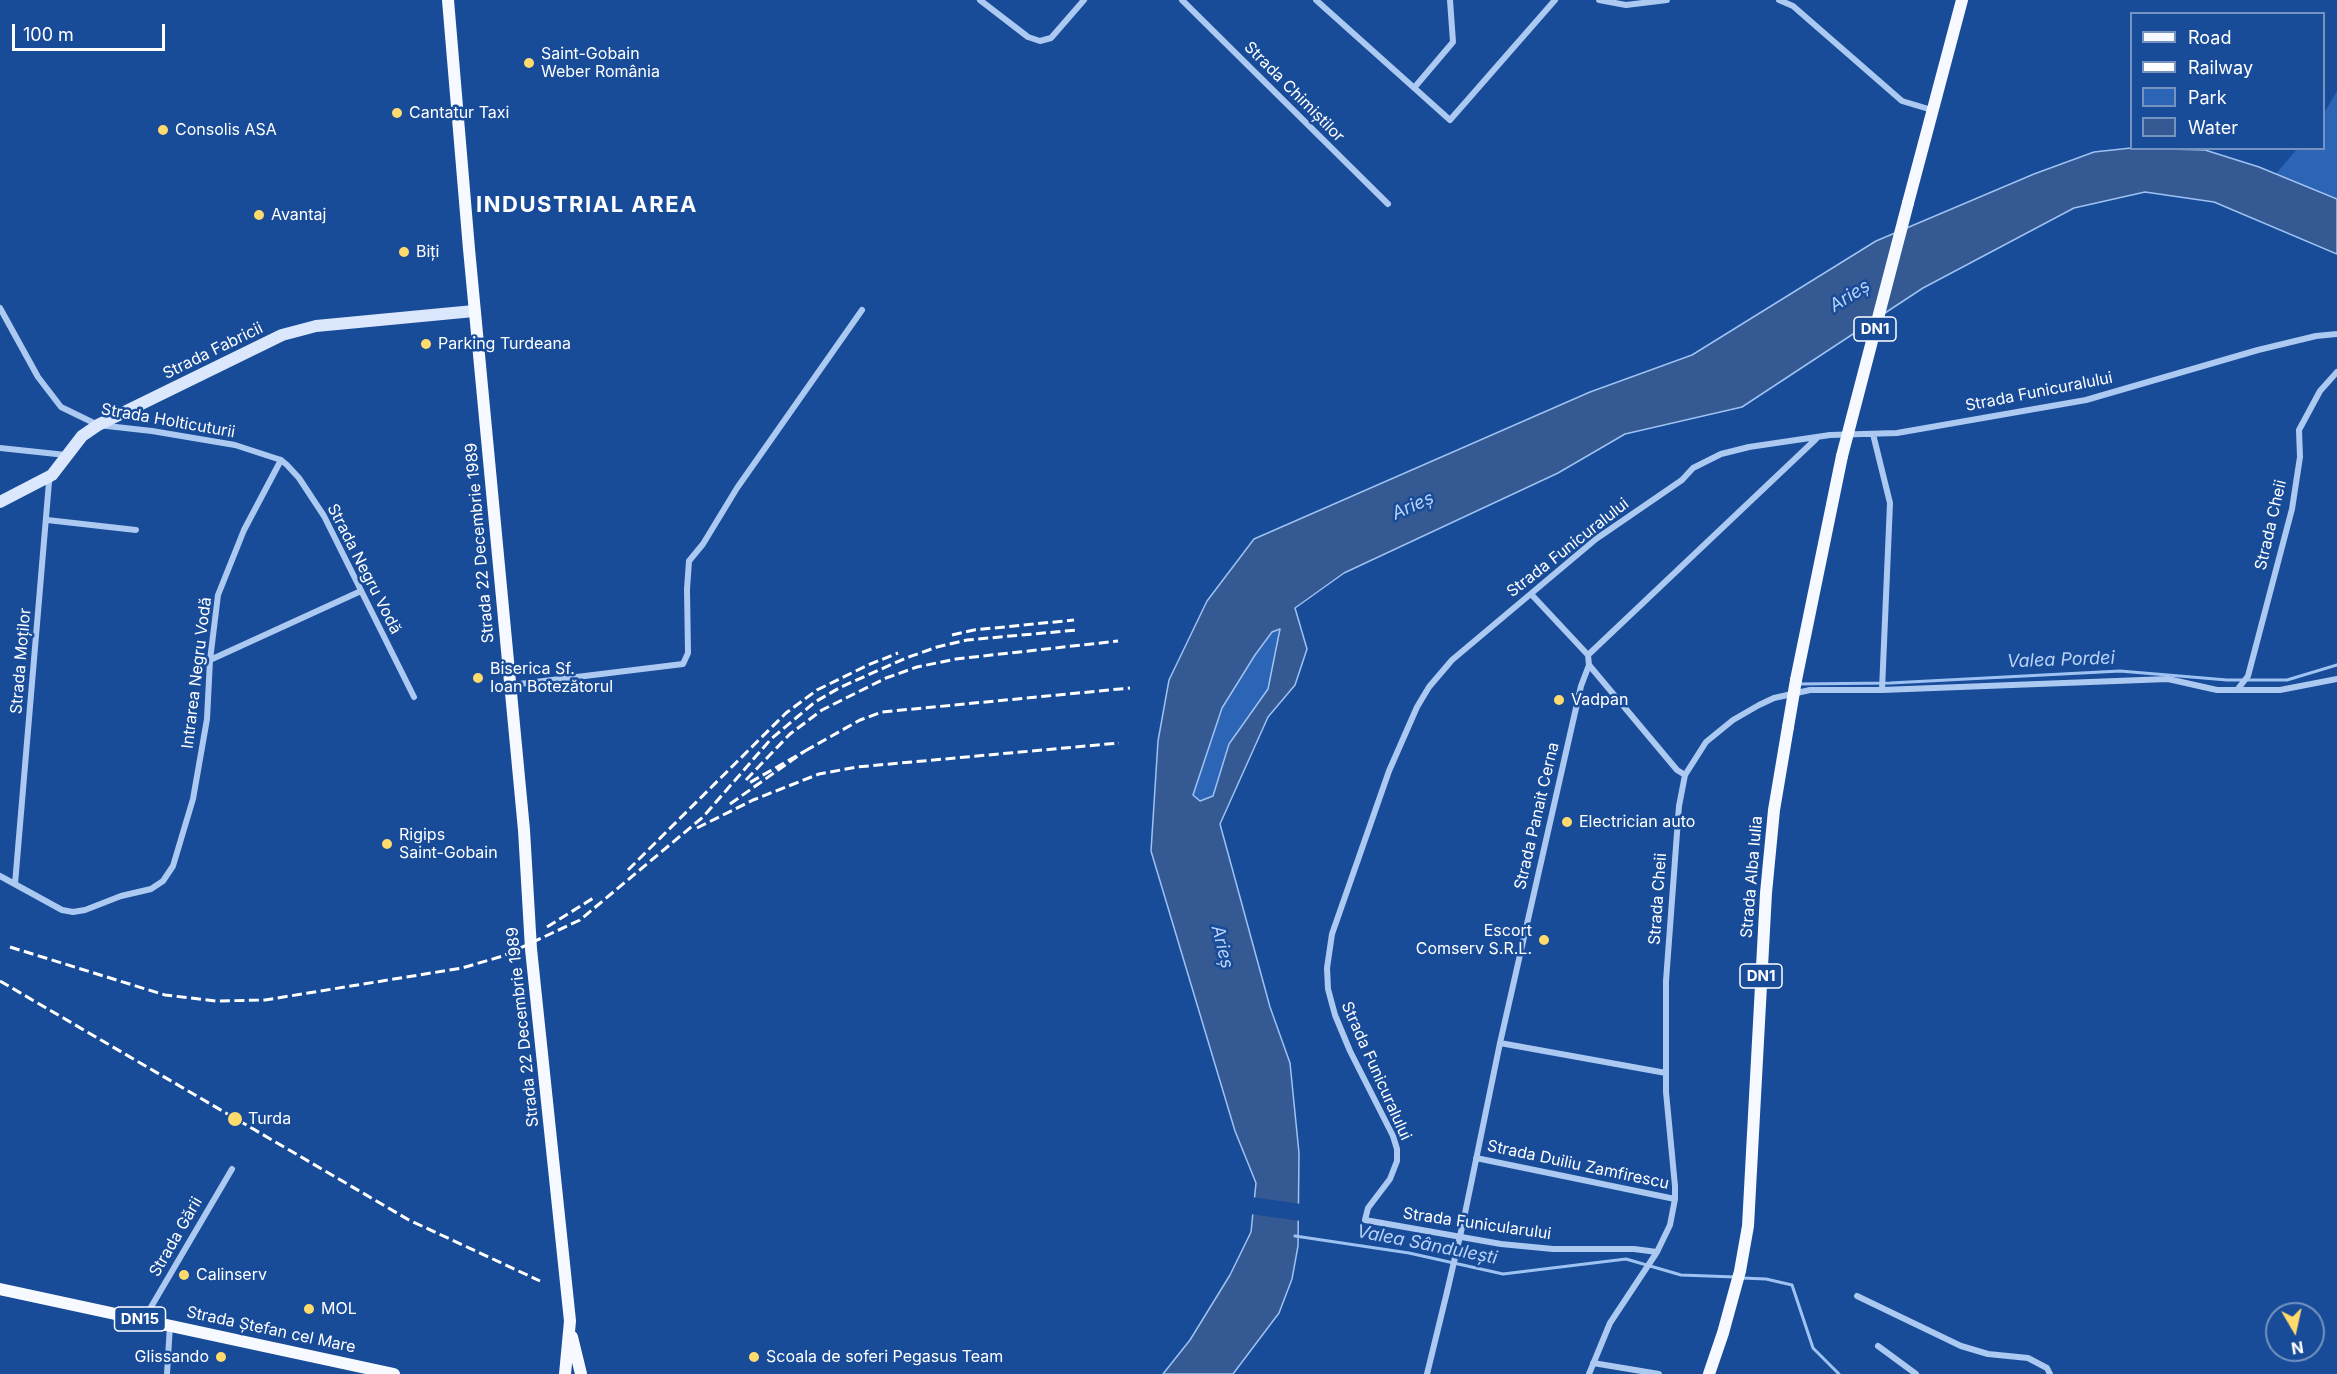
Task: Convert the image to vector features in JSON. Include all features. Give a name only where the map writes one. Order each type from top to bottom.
[{"type":"main road","name":"Strada 22 Decembrie 1989","points":[[448,0],[474,311],[524,830],[531,949],[570,1333],[581,1374]]},
{"type":"main road","name":"DN1","points":[[1933,110],[1962,0]]},
{"type":"main road","name":"Strada Alba Iulia","points":[[1710,1370],[1728,1318],[1748,1226],[1766,893],[1774,810],[1796,680],[1842,456],[1933,110]]},
{"type":"main road","name":"Strada Ștefan cel Mare","points":[[0,1289],[394,1374]]},
{"type":"main road","name":"Strada 22 Decembrie 1989","points":[[566,1374],[570,1333]]},
{"type":"street","points":[[980,0],[1028,37],[1040,40],[1051,38],[1084,0]]},
{"type":"street","name":"Strada Chimiștilor","points":[[1182,0],[1388,204]]},
{"type":"street","points":[[1316,0],[1448,119],[1452,119],[1555,0]]},
{"type":"street","points":[[1414,88],[1453,42],[1450,0]]},
{"type":"street","points":[[1599,0],[1626,5],[1667,0]]},
{"type":"street","points":[[1779,0],[1793,6],[1902,101],[1933,110]]},
{"type":"street","name":"Strada Holticuturii","points":[[0,308],[38,377],[61,407],[98,425],[152,431],[235,445],[281,460]]},
{"type":"street","points":[[510,685],[683,664],[688,653],[689,561],[703,544],[737,488],[862,310]]},
{"type":"street","name":"Strada Fabricii","points":[[0,502],[52,475],[82,436],[98,425],[282,335],[316,326],[474,311]]},
{"type":"street","name":"Strada Funicuralului","points":[[1365,1220],[1368,1208],[1390,1179],[1397,1161],[1397,1149],[1393,1136],[1350,1051],[1335,1015],[1328,988],[1327,968],[1332,934],[1389,771],[1416,707],[1429,687],[1452,660],[1596,539],[1682,480],[1693,468],[1721,454],[1749,447],[1830,435],[1897,433],[2086,400],[2258,350],[2316,336],[2337,334]]},
{"type":"street","name":"Strada Cheii","points":[[2237,690],[2247,676],[2292,509],[2300,457],[2299,430],[2320,391],[2337,372]]},
{"type":"street","points":[[1873,434],[1890,503],[1882,690]]},
{"type":"street","points":[[1531,594],[1588,655],[1817,438]]},
{"type":"street","points":[[0,448],[66,455]]},
{"type":"street","name":"Strada Negru Vodă","points":[[281,460],[299,478],[324,516],[414,697]]},
{"type":"street","name":"Intrarea Negru Vodă","points":[[15,884],[62,909],[73,912],[151,889],[163,881],[173,866],[193,800],[207,719],[210,660],[219,595],[244,531],[281,460]]},
{"type":"street","name":"Strada Moților","points":[[15,884],[49,482],[52,475]]},
{"type":"street","points":[[47,520],[136,530]]},
{"type":"street","points":[[210,660],[361,591]]},
{"type":"street","name":"Strada Panait Cerna","points":[[1427,1374],[1463,1223],[1500,1043],[1581,686],[1589,665],[1588,655]]},
{"type":"street","points":[[1589,665],[1677,770],[1685,775]]},
{"type":"street","name":"Strada Cheii","points":[[1593,1363],[1610,1323],[1657,1252],[1670,1225],[1675,1199],[1676,1186],[1666,1073],[1666,981],[1679,806],[1685,775],[1706,741],[1733,720],[1774,698],[1810,690],[1882,690],[2168,680],[2217,690],[2280,690],[2337,679]]},
{"type":"street","points":[[0,876],[15,884]]},
{"type":"street","points":[[1500,1043],[1666,1073]]},
{"type":"street","name":"Strada Duiliu Zamfirescu","points":[[1476,1158],[1675,1199]]},
{"type":"street","name":"Strada Gării","points":[[144,1320],[232,1169]]},
{"type":"street","name":"Strada Funicularului","points":[[1365,1220],[1501,1244],[1553,1249],[1634,1249],[1657,1252]]},
{"type":"street","points":[[1857,1296],[1961,1346],[1988,1354],[2028,1358],[2047,1368],[2050,1374]]},
{"type":"street","points":[[167,1374],[170,1325]]},
{"type":"street","points":[[1878,1346],[1916,1374]]},
{"type":"street","points":[[1589,1374],[1593,1363],[1659,1374]]},
{"type":"green space","points":[[2337,91],[2337,199],[2275,175],[2296,150],[2325,150],[2325,111]]},
{"type":"green space","points":[[1280,629],[1268,689],[1229,744],[1213,796],[1200,802],[1193,795],[1222,708],[1255,655],[1272,632]]},
{"type":"water","name":"Arieș","points":[[2130,148],[2130,150],[2205,150],[2259,167],[2337,199],[2337,254],[2214,202],[2145,192],[2074,208],[1923,288],[1742,407],[1625,434],[1558,473],[1344,573],[1295,608],[1307,649],[1295,685],[1268,717],[1220,824],[1270,1007],[1290,1063],[1299,1153],[1298,1246],[1292,1279],[1279,1313],[1233,1374],[1163,1374],[1190,1340],[1230,1275],[1251,1232],[1256,1183],[1235,1131],[1151,851],[1158,741],[1169,680],[1207,601],[1254,539],[1590,392],[1692,355],[1876,241],[2034,174],[2094,152]],"holes":[[[1280,629],[1268,689],[1229,744],[1213,796],[1200,801],[1193,795],[1222,708],[1255,655],[1272,632]]]},
{"type":"pier","points":[[1251,1197],[1301,1204],[1301,1221],[1250,1214]]},
{"type":"waterway","name":"Valea Pordei","points":[[1797,684],[1890,683],[2120,671],[2227,680],[2287,680],[2337,665]]},
{"type":"waterway","name":"Valea Sândulești","points":[[1295,1236],[1409,1253],[1503,1274],[1626,1259],[1681,1275],[1735,1277]]},
{"type":"waterway","name":"Valea Sândulești","points":[[1742,1278],[1766,1279],[1792,1285],[1813,1348],[1839,1374]]},
{"type":"railway","points":[[952,635],[974,630],[1074,620]]},
{"type":"railway","points":[[10,947],[165,995],[216,1001],[265,1000],[462,968],[503,956],[580,920],[703,817],[771,739],[815,702],[841,687],[937,647],[967,640],[1077,630]]},
{"type":"railway","points":[[746,780],[790,734],[822,710],[886,678],[917,667],[956,659],[1118,641]]},
{"type":"railway","points":[[628,870],[786,713],[817,690],[898,653]]},
{"type":"railway","points":[[805,751],[860,720],[882,712],[1130,688]]},
{"type":"railway","points":[[697,828],[753,800],[819,774],[857,767],[1119,743]]},
{"type":"railway","points":[[730,804],[805,751],[749,783]]},
{"type":"railway","points":[[547,927],[595,897]]},
{"type":"railway","points":[[0,981],[409,1220],[540,1281]]},
{"type":"place","name":"Saint-Gobain Weber România","points":[[529,63]]},
{"type":"place","name":"Cantatur Taxi","points":[[397,113]]},
{"type":"place","name":"Consolis ASA","points":[[163,130]]},
{"type":"place","name":"Avantaj","points":[[259,215]]},
{"type":"place","name":"Biți","points":[[404,252]]},
{"type":"place","name":"Parking Turdeana","points":[[426,344]]},
{"type":"place","name":"Biserica Sf. Ioan Botezătorul","points":[[478,678]]},
{"type":"place","name":"Vadpan","points":[[1559,700]]},
{"type":"place","name":"Electrician auto","points":[[1567,822]]},
{"type":"place","name":"Rigips Saint-Gobain","points":[[387,844]]},
{"type":"place","name":"Escort Comserv S.R.L.","points":[[1544,940]]},
{"type":"place","name":"Turda","points":[[235,1119]]},
{"type":"place","name":"Calinserv","points":[[184,1275]]},
{"type":"place","name":"MOL","points":[[309,1309]]},
{"type":"place","name":"Glissando","points":[[221,1357]]},
{"type":"place","name":"Scoala de soferi Pegasus Team","points":[[754,1357]]},
{"type":"district","name":"INDUSTRIAL AREA","points":[[587,205]]}]
